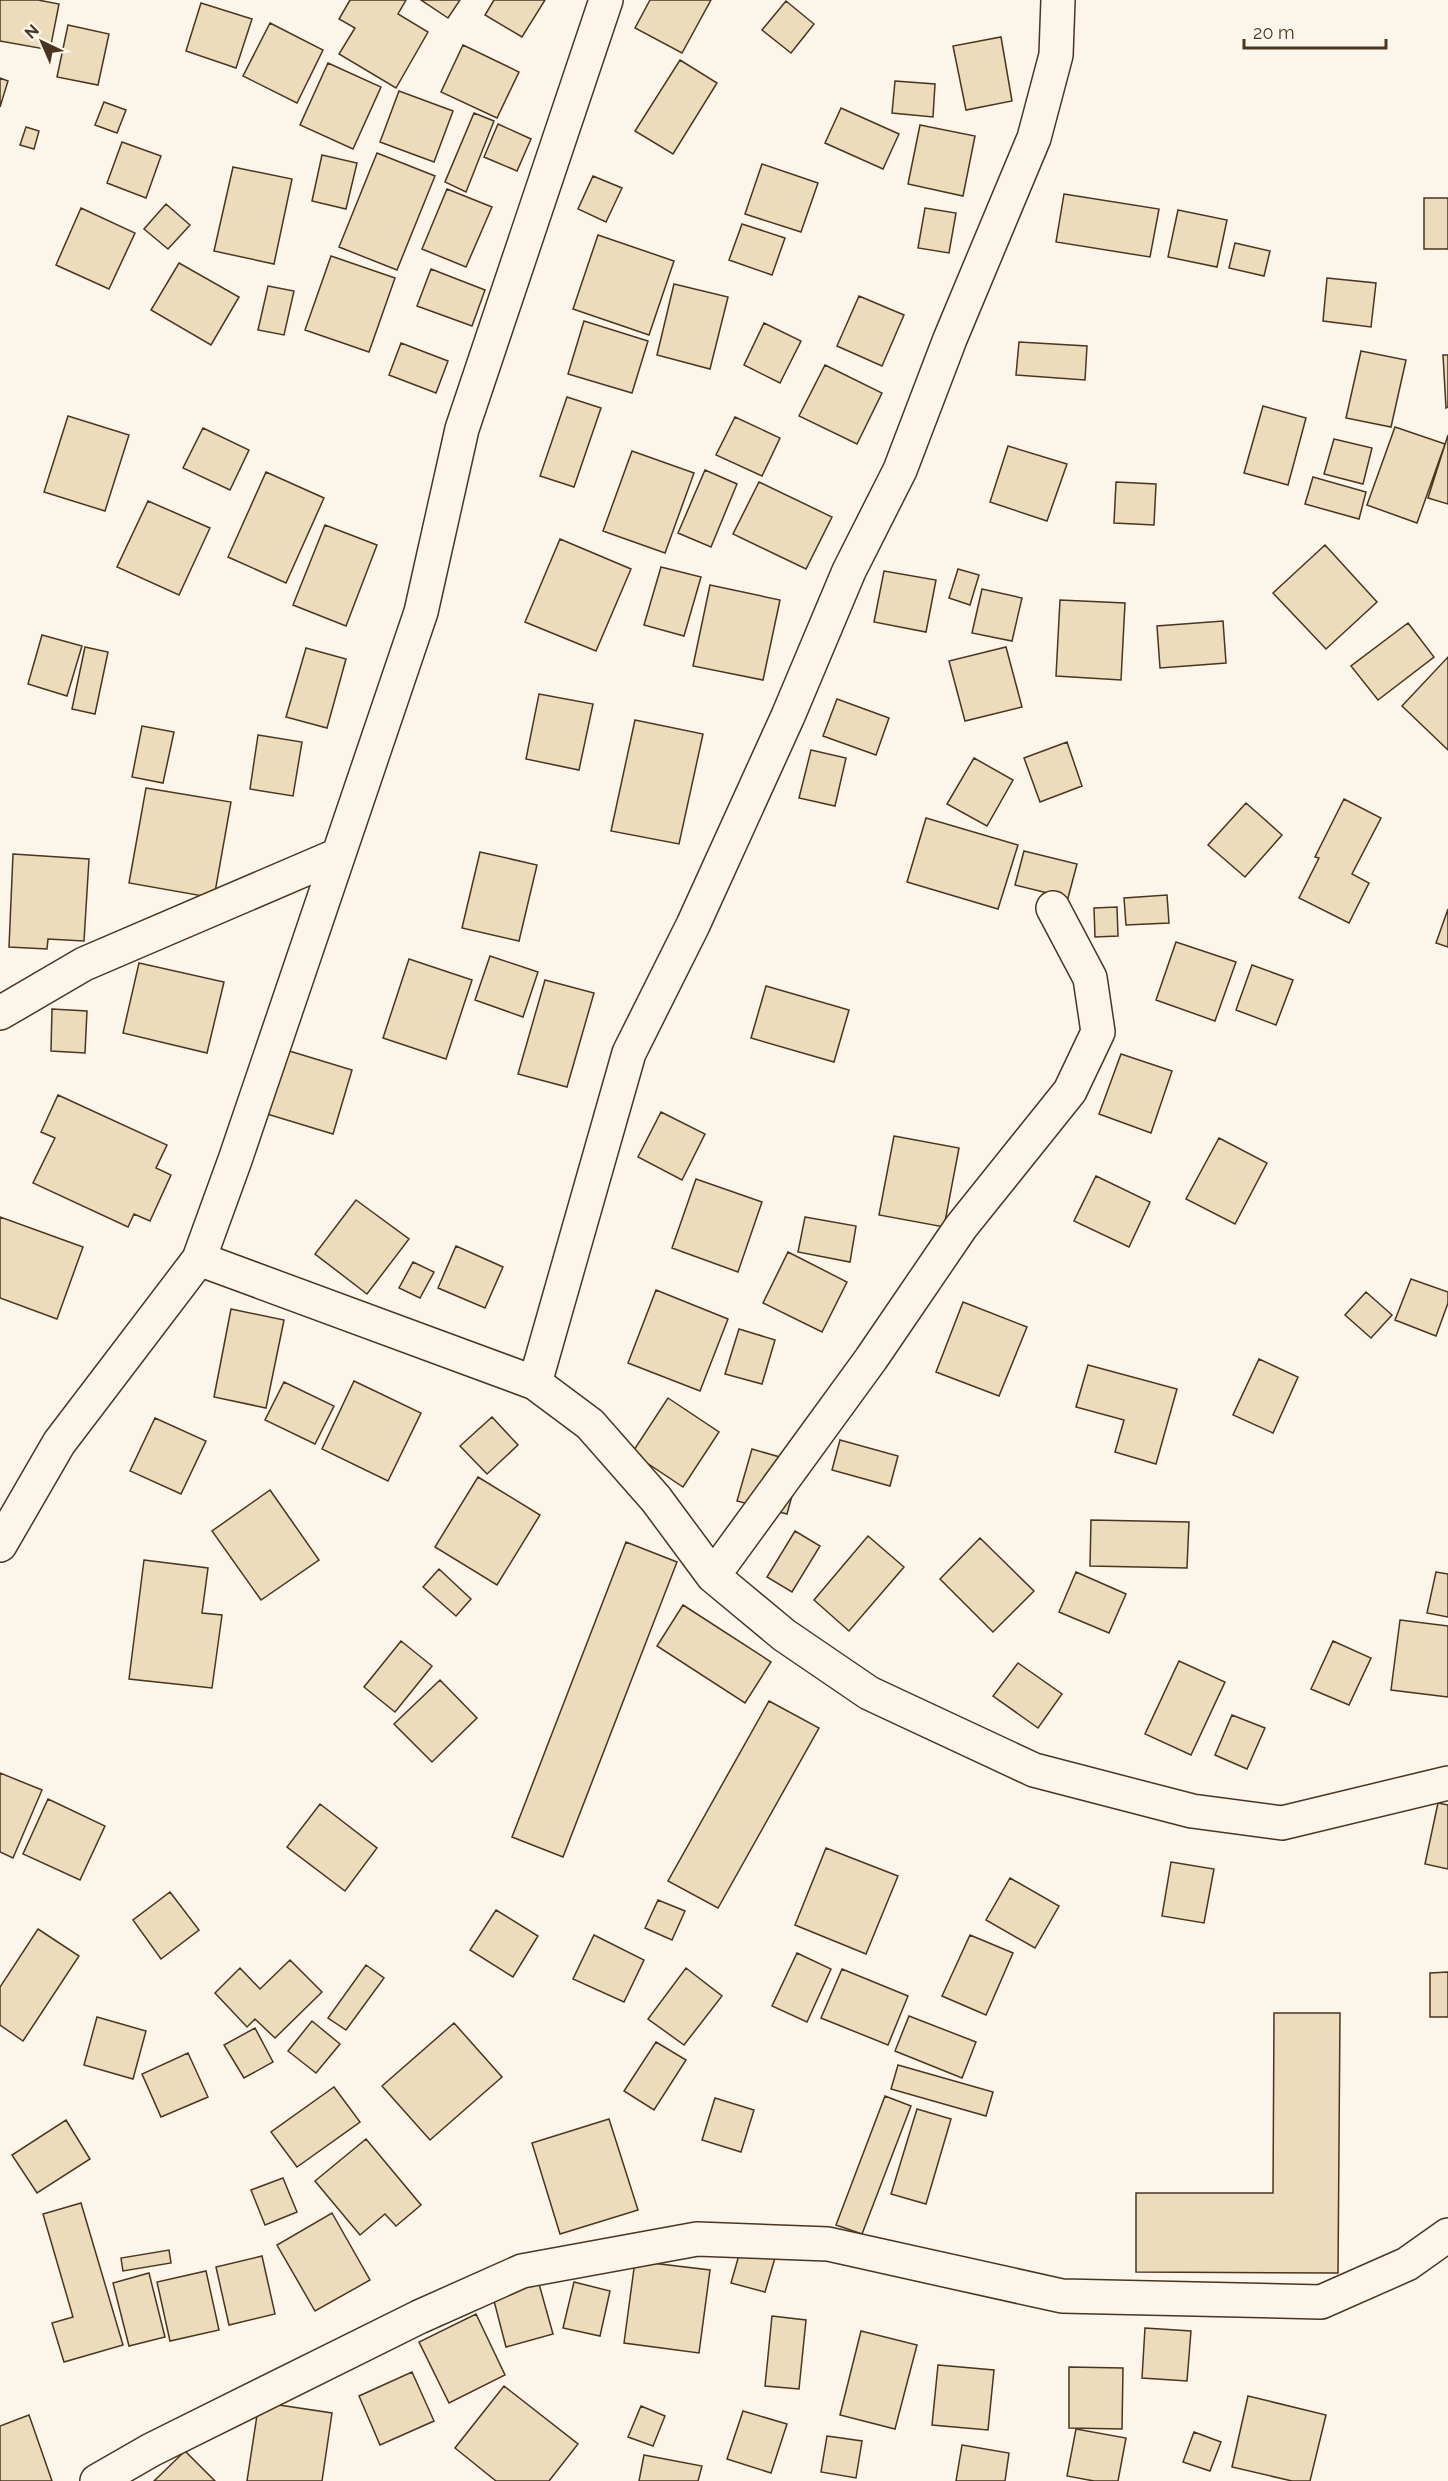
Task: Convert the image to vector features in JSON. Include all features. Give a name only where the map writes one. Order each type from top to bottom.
[{"type":"street","points":[[0,1545],[59,1443],[199,1259],[235,1160],[421,612],[462,429],[606,0]]},
{"type":"street","points":[[535,1383],[629,1053],[693,925],[788,716],[849,571],[900,470],[950,339],[1034,138],[1056,55],[1058,0]]},
{"type":"street","points":[[0,1013],[84,964],[338,855]]},
{"type":"street","points":[[713,1576],[870,1359],[961,1227],[1070,1091],[1098,1032],[1090,978],[1053,908]]},
{"type":"street","points":[[199,1259],[535,1383],[590,1424],[656,1499],[713,1576],[783,1635],[869,1693],[1034,1770],[1192,1811],[1282,1823],[1448,1783]]},
{"type":"street","points":[[97,2481],[151,2450],[419,2317],[522,2271],[685,2241],[697,2239],[828,2244],[1062,2296],[1321,2302],[1407,2264],[1448,2235]]},
{"type":"building","points":[[0,0],[38,0],[59,4],[50,50],[0,41]]},
{"type":"building","points":[[350,0],[406,0],[398,14],[428,32],[396,88],[339,54],[355,28],[339,19]]},
{"type":"building","points":[[421,0],[460,0],[448,18]]},
{"type":"building","points":[[494,0],[545,0],[522,37],[485,15]]},
{"type":"building","points":[[650,0],[711,0],[682,53],[635,28]]},
{"type":"building","points":[[786,1],[814,24],[791,53],[762,30]]},
{"type":"building","points":[[201,3],[252,19],[236,68],[186,51]]},
{"type":"building","points":[[270,23],[323,50],[297,103],[243,76]]},
{"type":"building","points":[[68,25],[109,34],[98,85],[57,77]]},
{"type":"building","points":[[1001,37],[1012,101],[966,110],[953,46]]},
{"type":"building","points":[[463,45],[519,72],[497,118],[441,92]]},
{"type":"building","points":[[680,60],[717,83],[673,154],[635,131]]},
{"type":"building","points":[[328,63],[381,87],[353,149],[300,125]]},
{"type":"building","points":[[0,78],[8,81],[0,107]]},
{"type":"building","points":[[895,81],[935,84],[933,117],[892,113]]},
{"type":"building","points":[[399,91],[453,111],[434,162],[380,142]]},
{"type":"building","points":[[104,102],[126,110],[117,133],[95,125]]},
{"type":"building","points":[[841,108],[899,134],[883,169],[825,143]]},
{"type":"building","points":[[474,113],[494,121],[466,192],[445,182]]},
{"type":"building","points":[[498,124],[531,139],[517,171],[484,157]]},
{"type":"building","points":[[920,125],[975,136],[963,196],[908,184]]},
{"type":"building","points":[[26,127],[39,131],[34,149],[20,145]]},
{"type":"building","points":[[122,142],[161,156],[146,198],[107,183]]},
{"type":"building","points":[[377,153],[435,176],[397,270],[339,247]]},
{"type":"building","points":[[322,155],[357,163],[346,209],[312,201]]},
{"type":"building","points":[[762,164],[818,183],[801,232],[745,214]]},
{"type":"building","points":[[233,167],[292,179],[274,264],[214,251]]},
{"type":"building","points":[[593,176],[622,188],[606,222],[578,209]]},
{"type":"building","points":[[447,189],[492,207],[466,267],[422,249]]},
{"type":"building","points":[[1064,194],[1159,209],[1150,257],[1056,242]]},
{"type":"building","points":[[1424,198],[1448,198],[1448,249],[1424,249]]},
{"type":"building","points":[[166,204],[190,225],[168,249],[144,229]]},
{"type":"building","points":[[81,208],[135,233],[109,289],[56,265]]},
{"type":"building","points":[[925,208],[956,213],[949,253],[918,248]]},
{"type":"building","points":[[1178,210],[1227,220],[1217,267],[1168,257]]},
{"type":"building","points":[[742,224],[785,238],[772,275],[729,260]]},
{"type":"building","points":[[598,235],[674,261],[649,335],[573,309]]},
{"type":"building","points":[[1235,243],[1270,251],[1264,276],[1229,268]]},
{"type":"building","points":[[331,256],[395,278],[369,352],[305,330]]},
{"type":"building","points":[[179,263],[239,297],[211,345],[151,310]]},
{"type":"building","points":[[431,269],[485,290],[472,326],[417,306]]},
{"type":"building","points":[[1327,278],[1376,283],[1371,327],[1323,321]]},
{"type":"building","points":[[674,284],[728,297],[710,369],[657,355]]},
{"type":"building","points":[[268,286],[294,291],[284,335],[258,330]]},
{"type":"building","points":[[859,296],[904,315],[882,366],[837,346]]},
{"type":"building","points":[[584,321],[648,341],[632,393],[568,374]]},
{"type":"building","points":[[764,323],[801,341],[780,383],[744,365]]},
{"type":"building","points":[[1019,342],[1087,346],[1085,380],[1016,375]]},
{"type":"building","points":[[401,343],[448,361],[436,393],[389,375]]},
{"type":"building","points":[[1361,351],[1406,360],[1391,427],[1346,418]]},
{"type":"building","points":[[1443,355],[1448,355],[1448,407],[1446,408]]},
{"type":"building","points":[[825,365],[882,393],[857,444],[799,416]]},
{"type":"building","points":[[567,397],[601,408],[574,487],[540,476]]},
{"type":"building","points":[[1263,406],[1306,418],[1288,485],[1244,473]]},
{"type":"building","points":[[68,416],[129,435],[105,511],[44,492]]},
{"type":"building","points":[[735,417],[780,438],[762,476],[716,455]]},
{"type":"building","points":[[1395,427],[1445,444],[1417,523],[1367,505]]},
{"type":"building","points":[[203,428],[249,450],[230,490],[183,468]]},
{"type":"building","points":[[1448,435],[1448,504],[1428,498]]},
{"type":"building","points":[[1334,439],[1372,448],[1363,484],[1324,474]]},
{"type":"building","points":[[1008,446],[1067,464],[1047,521],[990,502]]},
{"type":"building","points":[[632,451],[694,473],[665,553],[603,531]]},
{"type":"building","points":[[705,470],[737,484],[711,547],[678,533]]},
{"type":"building","points":[[266,472],[324,498],[286,583],[228,557]]},
{"type":"building","points":[[1313,477],[1366,492],[1359,519],[1305,504]]},
{"type":"building","points":[[759,482],[832,517],[806,569],[733,534]]},
{"type":"building","points":[[1116,482],[1156,484],[1154,525],[1114,523]]},
{"type":"building","points":[[148,501],[210,528],[179,595],[117,567]]},
{"type":"building","points":[[325,525],[377,545],[346,626],[293,605]]},
{"type":"building","points":[[560,539],[631,569],[596,651],[525,622]]},
{"type":"building","points":[[1325,545],[1377,602],[1326,649],[1273,593]]},
{"type":"building","points":[[661,567],[701,577],[684,636],[644,625]]},
{"type":"building","points":[[958,569],[979,575],[970,605],[949,598]]},
{"type":"building","points":[[884,571],[936,580],[926,632],[874,622]]},
{"type":"building","points":[[710,585],[780,600],[763,680],[693,666]]},
{"type":"building","points":[[982,589],[1022,598],[1012,641],[972,633]]},
{"type":"building","points":[[1060,600],[1125,603],[1121,680],[1056,676]]},
{"type":"building","points":[[1223,621],[1226,663],[1160,668],[1157,626]]},
{"type":"building","points":[[1408,623],[1434,657],[1378,700],[1351,666]]},
{"type":"building","points":[[42,635],[82,646],[67,696],[28,684]]},
{"type":"building","points":[[85,647],[108,652],[95,714],[72,709]]},
{"type":"building","points":[[1006,647],[1022,707],[965,721],[949,661]]},
{"type":"building","points":[[306,648],[346,659],[327,728],[286,717]]},
{"type":"building","points":[[1448,657],[1448,750],[1402,706]]},
{"type":"building","points":[[539,694],[593,704],[579,770],[526,759]]},
{"type":"building","points":[[837,699],[889,718],[876,755],[823,736]]},
{"type":"building","points":[[635,720],[703,734],[679,844],[611,831]]},
{"type":"building","points":[[142,726],[174,732],[163,783],[132,777]]},
{"type":"building","points":[[258,735],[302,742],[293,796],[250,789]]},
{"type":"building","points":[[1067,742],[1082,786],[1040,802],[1024,758]]},
{"type":"building","points":[[811,750],[846,758],[835,806],[799,798]]},
{"type":"building","points":[[974,758],[1013,780],[987,826],[947,804]]},
{"type":"building","points":[[146,788],[231,802],[214,898],[129,883]]},
{"type":"building","points":[[1344,799],[1381,818],[1352,874],[1369,883],[1349,923],[1299,898],[1319,858],[1315,857]]},
{"type":"building","points":[[1246,803],[1282,835],[1245,877],[1208,845]]},
{"type":"building","points":[[926,818],[1018,845],[998,909],[907,882]]},
{"type":"building","points":[[1024,851],[1077,864],[1068,898],[1015,885]]},
{"type":"building","points":[[480,852],[537,865],[519,941],[462,928]]},
{"type":"building","points":[[13,854],[89,859],[84,941],[48,939],[47,949],[9,947]]},
{"type":"building","points":[[1167,895],[1169,923],[1126,925],[1124,898]]},
{"type":"building","points":[[1117,907],[1118,936],[1095,937],[1094,908]]},
{"type":"building","points":[[1448,909],[1448,947],[1436,943]]},
{"type":"building","points":[[1176,942],[1236,962],[1215,1021],[1156,1000]]},
{"type":"building","points":[[490,956],[538,972],[523,1017],[475,1000]]},
{"type":"building","points":[[409,959],[472,980],[446,1059],[383,1038]]},
{"type":"building","points":[[139,963],[224,982],[207,1053],[123,1033]]},
{"type":"building","points":[[1252,965],[1293,980],[1276,1025],[1236,1010]]},
{"type":"building","points":[[545,980],[594,993],[567,1087],[518,1074]]},
{"type":"building","points":[[766,986],[849,1010],[834,1062],[751,1038]]},
{"type":"building","points":[[52,1009],[87,1011],[85,1053],[51,1051]]},
{"type":"building","points":[[286,1050],[352,1070],[333,1134],[267,1114]]},
{"type":"building","points":[[1121,1054],[1172,1071],[1151,1133],[1099,1114]]},
{"type":"building","points":[[58,1095],[167,1145],[156,1168],[171,1175],[150,1221],[134,1214],[128,1227],[33,1183],[55,1138],[41,1132]]},
{"type":"building","points":[[661,1112],[705,1134],[682,1180],[638,1157]]},
{"type":"building","points":[[894,1136],[959,1148],[944,1227],[879,1215]]},
{"type":"building","points":[[1219,1138],[1267,1163],[1235,1224],[1186,1199]]},
{"type":"building","points":[[1096,1176],[1150,1202],[1129,1247],[1074,1221]]},
{"type":"building","points":[[696,1179],[762,1202],[738,1272],[672,1248]]},
{"type":"building","points":[[356,1200],[409,1239],[367,1294],[315,1254]]},
{"type":"building","points":[[0,1217],[83,1247],[57,1319],[0,1298]]},
{"type":"building","points":[[805,1217],[856,1226],[850,1262],[798,1252]]},
{"type":"building","points":[[456,1246],[503,1267],[485,1308],[438,1288]]},
{"type":"building","points":[[788,1252],[847,1282],[822,1332],[763,1303]]},
{"type":"building","points":[[413,1262],[434,1272],[420,1298],[399,1288]]},
{"type":"building","points":[[1411,1279],[1448,1292],[1448,1303],[1436,1336],[1395,1320]]},
{"type":"building","points":[[656,1290],[728,1319],[700,1391],[628,1363]]},
{"type":"building","points":[[1366,1292],[1392,1315],[1371,1338],[1345,1315]]},
{"type":"building","points":[[963,1302],[1027,1327],[999,1396],[936,1372]]},
{"type":"building","points":[[231,1309],[284,1320],[266,1408],[214,1397]]},
{"type":"building","points":[[739,1329],[775,1340],[762,1384],[725,1374]]},
{"type":"building","points":[[1259,1359],[1298,1377],[1273,1433],[1233,1415]]},
{"type":"building","points":[[1088,1365],[1177,1389],[1156,1464],[1115,1452],[1124,1420],[1076,1407]]},
{"type":"building","points":[[354,1381],[421,1413],[388,1481],[322,1449]]},
{"type":"building","points":[[284,1382],[334,1406],[315,1444],[265,1420]]},
{"type":"building","points":[[668,1398],[719,1432],[683,1487],[632,1453]]},
{"type":"building","points":[[492,1417],[518,1445],[487,1474],[460,1446]]},
{"type":"building","points":[[155,1418],[206,1441],[181,1494],[130,1471]]},
{"type":"building","points":[[840,1440],[898,1456],[890,1486],[832,1470]]},
{"type":"building","points":[[752,1449],[801,1463],[787,1514],[737,1501]]},
{"type":"building","points":[[478,1477],[540,1515],[497,1585],[435,1547]]},
{"type":"building","points":[[270,1490],[319,1560],[261,1600],[212,1531]]},
{"type":"building","points":[[1091,1520],[1189,1522],[1187,1568],[1090,1566]]},
{"type":"building","points":[[795,1531],[820,1546],[792,1592],[767,1577]]},
{"type":"building","points":[[868,1536],[904,1567],[849,1631],[814,1600]]},
{"type":"building","points":[[980,1538],[1034,1591],[993,1632],[940,1579]]},
{"type":"building","points":[[626,1542],[677,1562],[563,1857],[512,1837]]},
{"type":"building","points":[[144,1560],[208,1568],[202,1613],[222,1615],[212,1688],[129,1679]]},
{"type":"building","points":[[439,1569],[471,1599],[456,1616],[423,1587]]},
{"type":"building","points":[[1076,1572],[1126,1594],[1109,1633],[1059,1612]]},
{"type":"building","points":[[1436,1572],[1448,1574],[1448,1617],[1427,1613]]},
{"type":"building","points":[[683,1605],[771,1662],[745,1703],[657,1646]]},
{"type":"building","points":[[1400,1620],[1448,1626],[1448,1697],[1391,1690]]},
{"type":"building","points":[[401,1641],[432,1666],[395,1712],[364,1687]]},
{"type":"building","points":[[1333,1641],[1371,1658],[1349,1705],[1311,1689]]},
{"type":"building","points":[[1179,1661],[1225,1682],[1191,1755],[1145,1734]]},
{"type":"building","points":[[1018,1663],[1062,1694],[1038,1728],[993,1696]]},
{"type":"building","points":[[440,1680],[477,1718],[432,1762],[394,1724]]},
{"type":"building","points":[[769,1701],[819,1728],[718,1908],[668,1881]]},
{"type":"building","points":[[1232,1715],[1265,1728],[1247,1769],[1215,1755]]},
{"type":"building","points":[[0,1773],[42,1790],[13,1858],[0,1852]]},
{"type":"building","points":[[48,1799],[105,1826],[80,1880],[23,1854]]},
{"type":"building","points":[[1438,1803],[1448,1805],[1448,1869],[1425,1864]]},
{"type":"building","points":[[320,1804],[377,1848],[345,1891],[287,1847]]},
{"type":"building","points":[[826,1848],[898,1876],[866,1954],[795,1925]]},
{"type":"building","points":[[1171,1862],[1214,1869],[1204,1923],[1162,1916]]},
{"type":"building","points":[[1010,1878],[1059,1906],[1035,1948],[986,1920]]},
{"type":"building","points":[[170,1892],[199,1930],[161,1959],[133,1920]]},
{"type":"building","points":[[658,1900],[685,1911],[672,1940],[645,1928]]},
{"type":"building","points":[[496,1910],[538,1936],[513,1977],[470,1950]]},
{"type":"building","points":[[38,1929],[79,1956],[23,2041],[0,2025],[0,1987]]},
{"type":"building","points":[[594,1935],[644,1960],[624,2002],[573,1979]]},
{"type":"building","points":[[970,1935],[1013,1953],[986,2015],[942,1996]]},
{"type":"building","points":[[797,1953],[831,1969],[807,2022],[772,2006]]},
{"type":"building","points":[[290,1960],[322,1992],[275,2038],[255,2019],[247,2027],[215,1993],[240,1968],[260,1989]]},
{"type":"building","points":[[366,1965],[384,1978],[346,2030],[328,2018]]},
{"type":"building","points":[[686,1968],[722,1996],[684,2045],[648,2019]]},
{"type":"building","points":[[842,1969],[908,1996],[888,2045],[821,2018]]},
{"type":"building","points":[[1448,1972],[1448,2017],[1430,2017],[1430,1973]]},
{"type":"building","points":[[1274,2013],[1340,2013],[1338,2273],[1136,2272],[1136,2193],[1273,2193]]},
{"type":"building","points":[[909,2016],[976,2042],[962,2078],[895,2051]]},
{"type":"building","points":[[97,2017],[146,2031],[133,2079],[84,2065]]},
{"type":"building","points":[[312,2021],[340,2044],[316,2073],[288,2051]]},
{"type":"building","points":[[454,2023],[502,2077],[430,2140],[382,2086]]},
{"type":"building","points":[[255,2028],[273,2062],[244,2078],[224,2045]]},
{"type":"building","points":[[656,2042],[686,2060],[654,2110],[624,2091]]},
{"type":"building","points":[[188,2053],[208,2097],[161,2117],[142,2074]]},
{"type":"building","points":[[898,2065],[993,2092],[986,2116],[891,2089]]},
{"type":"building","points":[[334,2087],[360,2122],[297,2167],[271,2132]]},
{"type":"building","points":[[885,2096],[911,2106],[862,2234],[836,2225]]},
{"type":"building","points":[[715,2098],[754,2110],[741,2152],[702,2140]]},
{"type":"building","points":[[917,2109],[951,2119],[926,2204],[891,2194]]},
{"type":"building","points":[[609,2119],[638,2210],[560,2234],[532,2143]]},
{"type":"building","points":[[66,2120],[90,2159],[37,2193],[12,2155]]},
{"type":"building","points":[[366,2139],[421,2205],[396,2226],[385,2214],[360,2235],[315,2181]]},
{"type":"building","points":[[283,2178],[297,2212],[265,2225],[251,2190]]},
{"type":"building","points":[[81,2203],[123,2345],[64,2362],[52,2323],[73,2317],[43,2214]]},
{"type":"building","points":[[332,2213],[370,2280],[315,2311],[277,2245]]},
{"type":"building","points":[[741,2248],[775,2258],[765,2292],[731,2283]]},
{"type":"building","points":[[169,2250],[171,2263],[123,2271],[121,2258]]},
{"type":"building","points":[[262,2256],[275,2314],[229,2325],[216,2267]]},
{"type":"building","points":[[635,2261],[710,2270],[699,2353],[624,2343]]},
{"type":"building","points":[[206,2271],[219,2330],[170,2341],[157,2282]]},
{"type":"building","points":[[149,2273],[165,2337],[129,2346],[113,2283]]},
{"type":"building","points":[[574,2282],[610,2291],[600,2336],[563,2328]]},
{"type":"building","points":[[539,2284],[553,2334],[506,2347],[493,2297]]},
{"type":"building","points":[[476,2314],[505,2375],[449,2403],[419,2342]]},
{"type":"building","points":[[772,2316],[806,2320],[799,2389],[765,2386]]},
{"type":"building","points":[[1145,2328],[1191,2331],[1187,2381],[1142,2378]]},
{"type":"building","points":[[861,2331],[917,2345],[895,2429],[840,2415]]},
{"type":"building","points":[[938,2365],[994,2370],[988,2430],[932,2425]]},
{"type":"building","points":[[1069,2367],[1123,2368],[1122,2429],[1069,2428]]},
{"type":"building","points":[[412,2372],[434,2421],[380,2445],[359,2396]]},
{"type":"building","points":[[504,2386],[578,2444],[549,2481],[496,2481],[455,2448]]},
{"type":"building","points":[[1248,2396],[1326,2415],[1310,2481],[1292,2481],[1232,2467]]},
{"type":"building","points":[[259,2402],[332,2413],[322,2481],[247,2481]]},
{"type":"building","points":[[641,2406],[665,2416],[653,2446],[628,2437]]},
{"type":"building","points":[[743,2411],[787,2424],[771,2473],[727,2459]]},
{"type":"building","points":[[29,2415],[52,2481],[0,2481],[0,2426]]},
{"type":"building","points":[[1076,2429],[1126,2438],[1118,2481],[1094,2481],[1067,2476]]},
{"type":"building","points":[[1194,2432],[1221,2442],[1210,2471],[1183,2462]]},
{"type":"building","points":[[827,2436],[862,2441],[856,2478],[821,2472]]},
{"type":"building","points":[[962,2445],[1009,2453],[1005,2481],[956,2481]]},
{"type":"building","points":[[185,2451],[215,2481],[154,2481]]},
{"type":"building","points":[[644,2455],[702,2466],[698,2481],[639,2481]]}]
